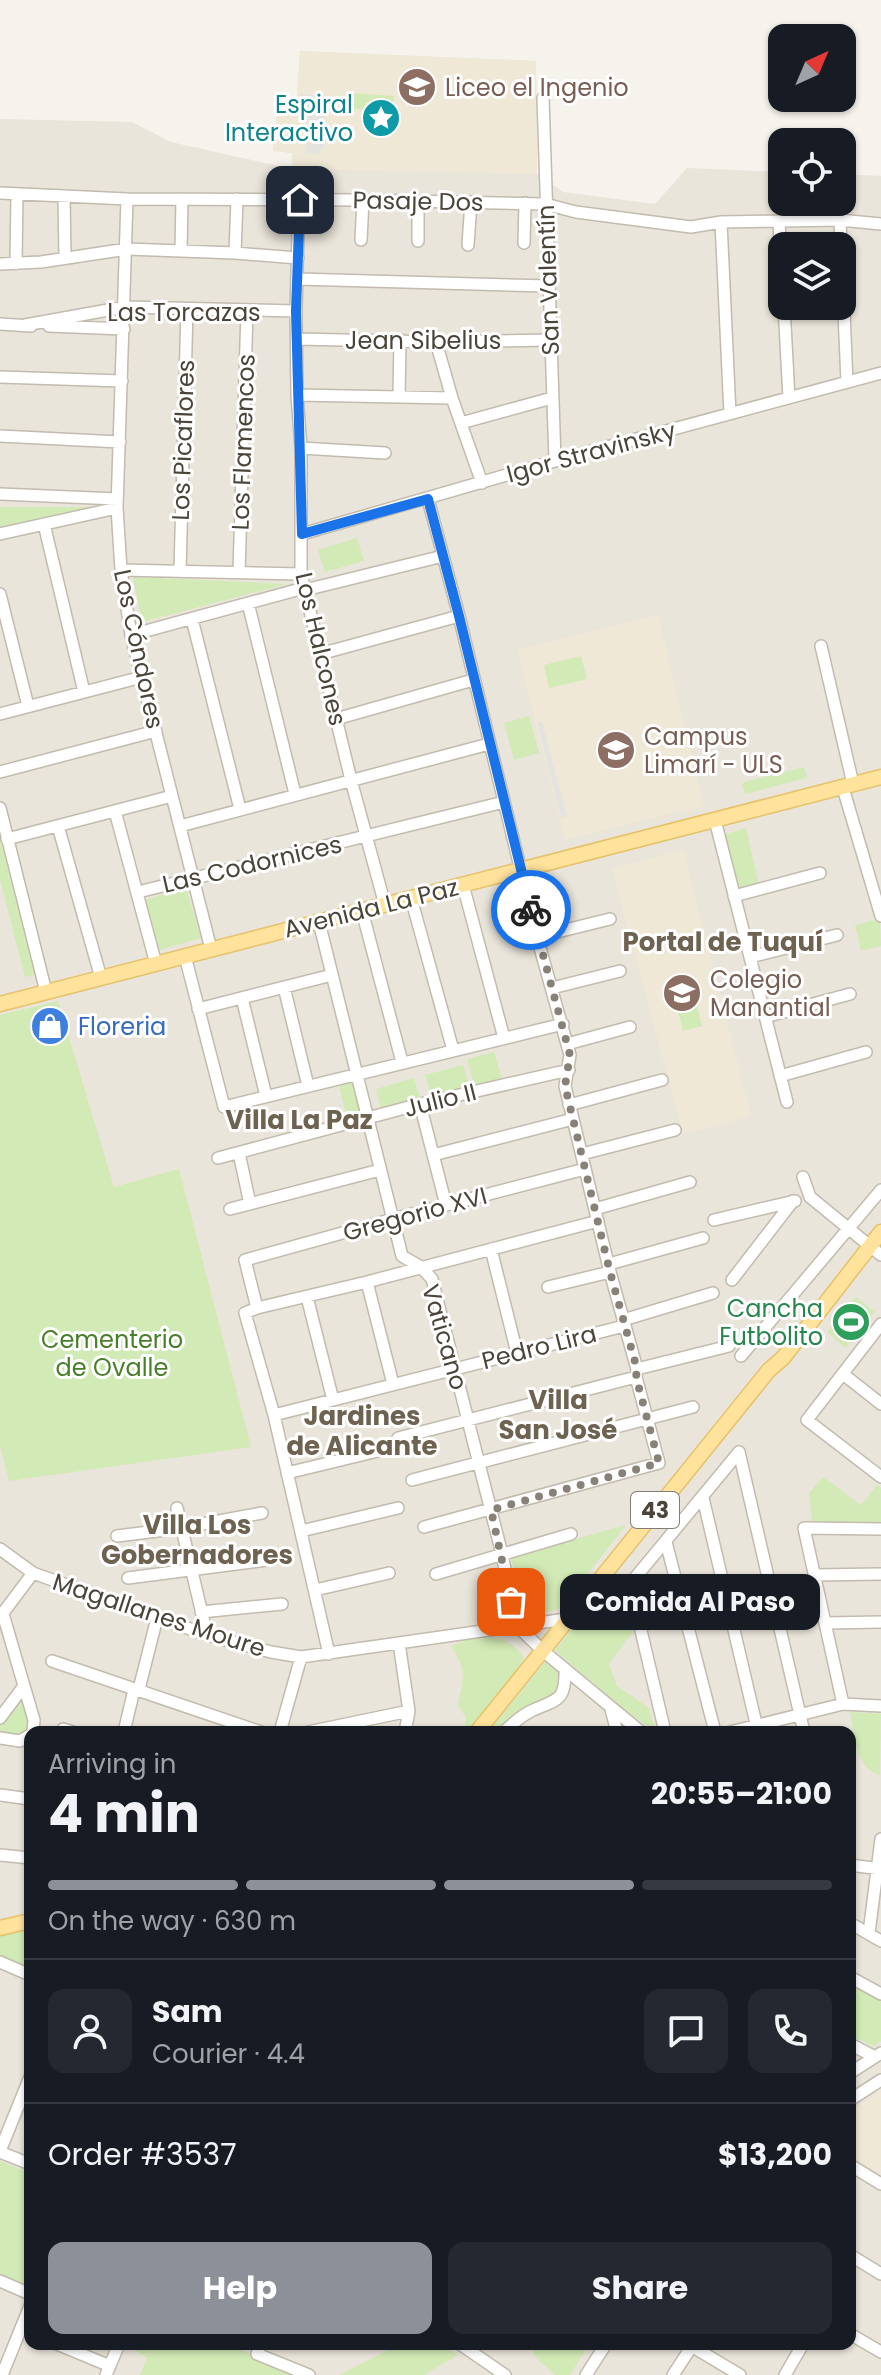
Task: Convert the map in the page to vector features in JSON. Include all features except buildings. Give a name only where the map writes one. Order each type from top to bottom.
[{"type":"main road","name":"Avenida La Paz","points":[[0,1004],[881,777]]},
{"type":"main road","name":"43","points":[[872,1247],[881,1220]]},
{"type":"main road","name":"43","points":[[482,1726],[769,1370],[783,1358],[881,1232]]},
{"type":"main road","points":[[0,1928],[24,1922]]},
{"type":"street","name":"San Valentín","points":[[543,98],[555,461]]},
{"type":"street","name":"Pasaje Dos","points":[[0,193],[127,199],[300,197],[525,203],[691,227],[721,222],[840,220],[881,224]]},
{"type":"street","points":[[16,264],[17,194]]},
{"type":"street","points":[[64,196],[65,258]]},
{"type":"street","name":"Los Halcones","points":[[300,197],[296,311],[301,574],[385,905]]},
{"type":"street","name":"Los Cóndores","points":[[127,199],[117,503],[121,570],[131,635],[211,949]]},
{"type":"street","points":[[181,251],[182,199]]},
{"type":"street","points":[[235,253],[237,199]]},
{"type":"street","points":[[361,240],[363,200]]},
{"type":"street","points":[[418,201],[418,241]]},
{"type":"street","points":[[468,245],[471,202]]},
{"type":"street","points":[[524,243],[525,203]]},
{"type":"street","points":[[840,220],[840,232]]},
{"type":"street","points":[[779,221],[780,232]]},
{"type":"street","points":[[721,222],[730,414]]},
{"type":"street","points":[[0,264],[127,249],[298,258]]},
{"type":"street","points":[[298,279],[548,286]]},
{"type":"street","name":"Las Torcazas","points":[[25,325],[125,307],[296,311]]},
{"type":"street","name":"Los Picaflores","points":[[180,571],[187,309]]},
{"type":"street","name":"Los Flamencos","points":[[239,572],[247,311]]},
{"type":"street","points":[[785,320],[789,398]]},
{"type":"street","points":[[844,320],[847,382]]},
{"type":"street","name":"Las Torcazas","points":[[0,324],[124,329]]},
{"type":"street","name":"Jean Sibelius","points":[[297,339],[436,342],[550,340]]},
{"type":"street","points":[[399,397],[400,340]]},
{"type":"street","points":[[436,342],[482,483]]},
{"type":"street","name":"Igor Stravinsky","points":[[302,534],[555,461],[881,373]]},
{"type":"street","points":[[0,377],[122,381]]},
{"type":"street","points":[[297,395],[452,398]]},
{"type":"street","points":[[461,423],[552,398]]},
{"type":"street","points":[[0,436],[120,442]]},
{"type":"street","points":[[301,448],[385,453]]},
{"type":"street","points":[[0,494],[117,503]]},
{"type":"street","points":[[424,1527],[659,1463],[569,1105],[565,1086],[570,1055],[563,1024],[537,937],[428,499]]},
{"type":"street","points":[[0,534],[117,503]]},
{"type":"street","points":[[44,524],[84,692]]},
{"type":"street","points":[[131,635],[443,556]]},
{"type":"street","points":[[121,570],[301,574]]},
{"type":"street","points":[[0,594],[28,706]]},
{"type":"street","points":[[248,603],[295,794]]},
{"type":"street","points":[[320,654],[459,616]]},
{"type":"street","points":[[192,619],[240,809]]},
{"type":"street","points":[[821,646],[848,786],[881,916]]},
{"type":"street","points":[[0,714],[142,677]]},
{"type":"street","points":[[336,719],[473,680]]},
{"type":"street","points":[[0,772],[156,731]]},
{"type":"street","points":[[180,826],[489,744]]},
{"type":"street","points":[[7,839],[172,796]]},
{"type":"street","name":"Las Codornices","points":[[138,892],[504,802]]},
{"type":"street","points":[[0,808],[46,992]]},
{"type":"street","points":[[115,811],[156,964]]},
{"type":"street","points":[[715,820],[787,1102]]},
{"type":"street","points":[[58,826],[101,978]]},
{"type":"street","points":[[734,896],[820,873]]},
{"type":"street","points":[[463,885],[504,1038]]},
{"type":"street","points":[[411,898],[453,1050]]},
{"type":"street","points":[[362,911],[402,1062]]},
{"type":"street","points":[[537,937],[610,919]]},
{"type":"street","name":"Vaticano","points":[[319,922],[402,1256],[421,1267],[432,1279],[502,1554],[516,1625]]},
{"type":"street","points":[[750,957],[837,935]]},
{"type":"street","points":[[185,956],[224,1107],[563,1024]]},
{"type":"street","points":[[552,988],[620,971]]},
{"type":"street","points":[[198,1009],[332,975]]},
{"type":"street","points":[[284,987],[308,1086]]},
{"type":"street","points":[[765,1017],[850,994]]},
{"type":"street","points":[[242,998],[266,1096]]},
{"type":"street","points":[[567,1044],[630,1027]]},
{"type":"street","points":[[780,1076],[866,1052]]},
{"type":"street","name":"Julio II","points":[[218,1158],[420,1104],[569,1070]]},
{"type":"street","points":[[569,1105],[662,1080]]},
{"type":"street","points":[[420,1104],[446,1205]]},
{"type":"street","points":[[433,1155],[573,1119]]},
{"type":"street","points":[[582,1154],[675,1130]]},
{"type":"street","points":[[239,1153],[250,1204]]},
{"type":"street","name":"Gregorio XVI","points":[[257,1308],[245,1260],[585,1169]]},
{"type":"street","points":[[230,1209],[380,1170]]},
{"type":"street","points":[[803,1177],[810,1197],[872,1247]]},
{"type":"street","points":[[329,1654],[274,1415],[245,1313],[491,1249],[690,1182]]},
{"type":"street","points":[[741,1356],[881,1190]]},
{"type":"street","points":[[714,1220],[810,1197]]},
{"type":"street","points":[[732,1280],[793,1201]]},
{"type":"street","points":[[548,1287],[703,1238]]},
{"type":"street","points":[[491,1249],[517,1353]]},
{"type":"street","points":[[367,1282],[393,1384]]},
{"type":"street","name":"Pedro Lira","points":[[274,1415],[517,1353],[713,1293]]},
{"type":"street","points":[[307,1297],[333,1400]]},
{"type":"street","points":[[880,1327],[807,1420],[881,1477]]},
{"type":"street","points":[[398,1438],[729,1346]]},
{"type":"street","points":[[843,1374],[881,1404]]},
{"type":"street","points":[[412,1480],[693,1407]]},
{"type":"street","points":[[287,1473],[382,1450]]},
{"type":"street","points":[[664,1726],[630,1584],[739,1452],[803,1726]]},
{"type":"street","points":[[703,1498],[756,1726]]},
{"type":"street","points":[[177,1508],[207,1635]]},
{"type":"street","points":[[301,1531],[398,1508]]},
{"type":"street","points":[[117,1536],[262,1513]]},
{"type":"street","points":[[843,1704],[804,1528],[881,1529]]},
{"type":"street","points":[[436,1574],[571,1534]]},
{"type":"street","points":[[666,1542],[713,1726]]},
{"type":"street","name":"Magallanes Moure","points":[[0,1549],[33,1573],[157,1618],[207,1635],[301,1657],[566,1619]]},
{"type":"street","points":[[128,1578],[274,1559]]},
{"type":"street","points":[[33,1573],[1,1616],[34,1720],[33,1726]]},
{"type":"street","points":[[315,1590],[389,1573]]},
{"type":"street","points":[[814,1575],[881,1574]]},
{"type":"street","points":[[201,1612],[282,1604]]},
{"type":"street","points":[[125,1726],[133,1694],[139,1689],[157,1618]]},
{"type":"street","points":[[825,1623],[881,1622]]},
{"type":"street","points":[[516,1625],[633,1726]]},
{"type":"street","points":[[399,1643],[409,1711],[406,1726]]},
{"type":"street","points":[[282,1726],[301,1657]]},
{"type":"street","points":[[52,1661],[244,1726]]},
{"type":"street","points":[[510,1726],[518,1719],[559,1699],[566,1685],[565,1669]]},
{"type":"street","points":[[0,1718],[24,1686]]},
{"type":"street","points":[[766,1726],[843,1704],[881,1706]]},
{"type":"street","points":[[611,1709],[615,1726]]},
{"type":"street","points":[[337,1726],[409,1711]]},
{"type":"street","points":[[0,1738],[20,1741],[24,1738]]},
{"type":"street","points":[[0,1795],[24,1798]]},
{"type":"street","points":[[869,1933],[878,1890],[881,1839]]},
{"type":"street","points":[[0,1855],[24,1857]]},
{"type":"street","points":[[856,1866],[880,1869]]},
{"type":"street","points":[[856,1926],[881,1941]]},
{"type":"street","points":[[0,1962],[24,1972]]},
{"type":"street","points":[[856,1980],[881,1994]]},
{"type":"street","points":[[856,2046],[878,2055]]},
{"type":"street","points":[[856,2069],[878,2055]]},
{"type":"street","points":[[856,2096],[881,2080]]},
{"type":"street","points":[[24,2092],[0,2152],[24,2162]]},
{"type":"street","points":[[856,2169],[881,2184]]},
{"type":"street","points":[[856,2261],[881,2274]]},
{"type":"street","points":[[0,2281],[24,2291]]},
{"type":"street","points":[[2,2375],[24,2333]]},
{"type":"street","points":[[856,2337],[881,2352]]},
{"type":"street","points":[[69,2350],[108,2370],[116,2350]]},
{"type":"street","points":[[258,2350],[257,2354],[309,2375]]},
{"type":"street","points":[[472,2350],[505,2375]]},
{"type":"street","points":[[586,2375],[602,2350]]},
{"type":"street","points":[[673,2375],[687,2350]]},
{"type":"street","points":[[698,2350],[740,2375]]},
{"type":"street","points":[[785,2375],[800,2350]]},
{"type":"shaded area","points":[[300,51],[536,61],[537,174],[563,192],[655,204],[687,168],[768,171],[768,216],[856,216],[856,175],[881,176],[881,2375],[0,2375],[0,119],[132,122],[171,142],[292,169],[292,153],[273,151],[277,113],[296,112]]},
{"type":"shaded area","name":"Liceo el Ingenio","points":[[300,51],[536,61],[537,174],[292,169],[292,153],[273,151],[277,113],[296,112]]},
{"type":"shaded area","points":[[299,94],[325,96],[323,150],[319,154],[306,153],[308,115],[298,114]]},
{"type":"shaded area","name":"Campus Limarí - ULS","points":[[658,615],[704,806],[565,840],[517,650]]},
{"type":"shaded area","points":[[542,721],[567,816],[561,818],[537,722]]},
{"type":"shaded area","name":"Colegio Manantial","points":[[683,849],[751,1116],[683,1134],[612,869]]},
{"type":"shaded area","points":[[881,2091],[881,2174],[856,2159],[856,2107]]},
{"type":"green space","points":[[351,93],[394,96],[390,122],[377,132],[369,131],[370,110],[351,108]]},
{"type":"green space","points":[[0,507],[99,507],[0,530]]},
{"type":"green space","points":[[357,538],[364,561],[325,572],[318,550]]},
{"type":"green space","points":[[133,577],[287,584],[142,622]]},
{"type":"green space","points":[[581,656],[587,679],[549,688],[544,665]]},
{"type":"green space","points":[[529,716],[539,753],[514,760],[504,723]]},
{"type":"green space","points":[[804,767],[807,778],[745,794],[744,782]]},
{"type":"green space","points":[[746,828],[759,885],[739,891],[723,835]]},
{"type":"green space","points":[[0,837],[35,975],[25,977],[0,880]]},
{"type":"green space","points":[[186,888],[201,938],[160,950],[145,900]]},
{"type":"green space","points":[[880,919],[881,946],[861,951],[855,925]]},
{"type":"green space","points":[[693,990],[702,1026],[683,1031],[674,995]]},
{"type":"green space","name":"Cementerio de Ovalle","points":[[58,1001],[114,1187],[179,1169],[251,1447],[9,1481],[0,1446],[0,1015]]},
{"type":"green space","points":[[494,1052],[502,1079],[475,1087],[467,1059]]},
{"type":"green space","points":[[463,1065],[469,1085],[431,1095],[425,1075]]},
{"type":"green space","points":[[414,1078],[420,1098],[381,1108],[376,1089]]},
{"type":"green space","points":[[353,1081],[361,1115],[347,1119],[339,1085]]},
{"type":"green space","name":"Cancha Futbolito","points":[[856,1297],[875,1312],[845,1348],[827,1332]]},
{"type":"green space","points":[[823,1477],[861,1505],[877,1485],[881,1488],[881,1527],[812,1525],[809,1493]]},
{"type":"green space","points":[[626,1525],[560,1609],[524,1617],[511,1557]]},
{"type":"green space","points":[[607,1586],[621,1588],[634,1630],[609,1664],[617,1686],[649,1708],[654,1726],[647,1726],[626,1711],[555,1650]]},
{"type":"green space","points":[[474,1637],[503,1640],[524,1658],[473,1726],[465,1726],[466,1718],[458,1705],[462,1668],[451,1646]]},
{"type":"green space","points":[[547,1660],[560,1673],[560,1686],[552,1698],[519,1712],[502,1726],[493,1726]]},
{"type":"green space","points":[[22,1698],[29,1726],[24,1726],[24,1733],[10,1737],[0,1732],[0,1726]]},
{"type":"green space","points":[[850,1712],[881,1714],[880,1775],[865,1766],[856,1743],[856,1726],[852,1726]]},
{"type":"green space","points":[[24,1930],[24,1968],[0,1958],[0,1935]]},
{"type":"green space","points":[[856,1987],[881,2001],[881,2041],[873,2046],[856,2038]]},
{"type":"green space","points":[[0,2161],[24,2171],[24,2284],[0,2274]]},
{"type":"green space","points":[[136,2350],[241,2350],[297,2375],[140,2375],[147,2358]]},
{"type":"green space","points":[[388,2350],[448,2350],[458,2355],[424,2375],[339,2375]]},
{"type":"green space","points":[[534,2350],[585,2350],[570,2375],[555,2375],[533,2355]]},
{"type":"way so far","points":[[511,1602],[491,1510],[659,1463],[565,1086],[570,1055],[531,910]]},
{"type":"place","name":"Liceo el Ingenio","points":[[417,87]]},
{"type":"place","name":"Espiral Interactivo","points":[[381,118]]},
{"type":"place","name":"Campus Limarí - ULS","points":[[616,750]]},
{"type":"place","name":"Colegio Manantial","points":[[682,993]]},
{"type":"place","name":"Floreria","points":[[50,1026]]},
{"type":"place","name":"Cancha Futbolito","points":[[851,1322]]},
{"type":"place","name":"Comida Al Paso","points":[[511,1602]]},
{"type":"district","name":"Portal de Tuquí","points":[[723,942]]},
{"type":"district","name":"Villa La Paz","points":[[299,1120]]},
{"type":"district","name":"Villa San José","points":[[558,1415]]},
{"type":"district","name":"Jardines de Alicante","points":[[362,1431]]},
{"type":"district","name":"Villa Los Gobernadores","points":[[197,1540]]},
{"type":"route","points":[[300,200],[296,311],[302,534],[428,499],[531,910]]}]
